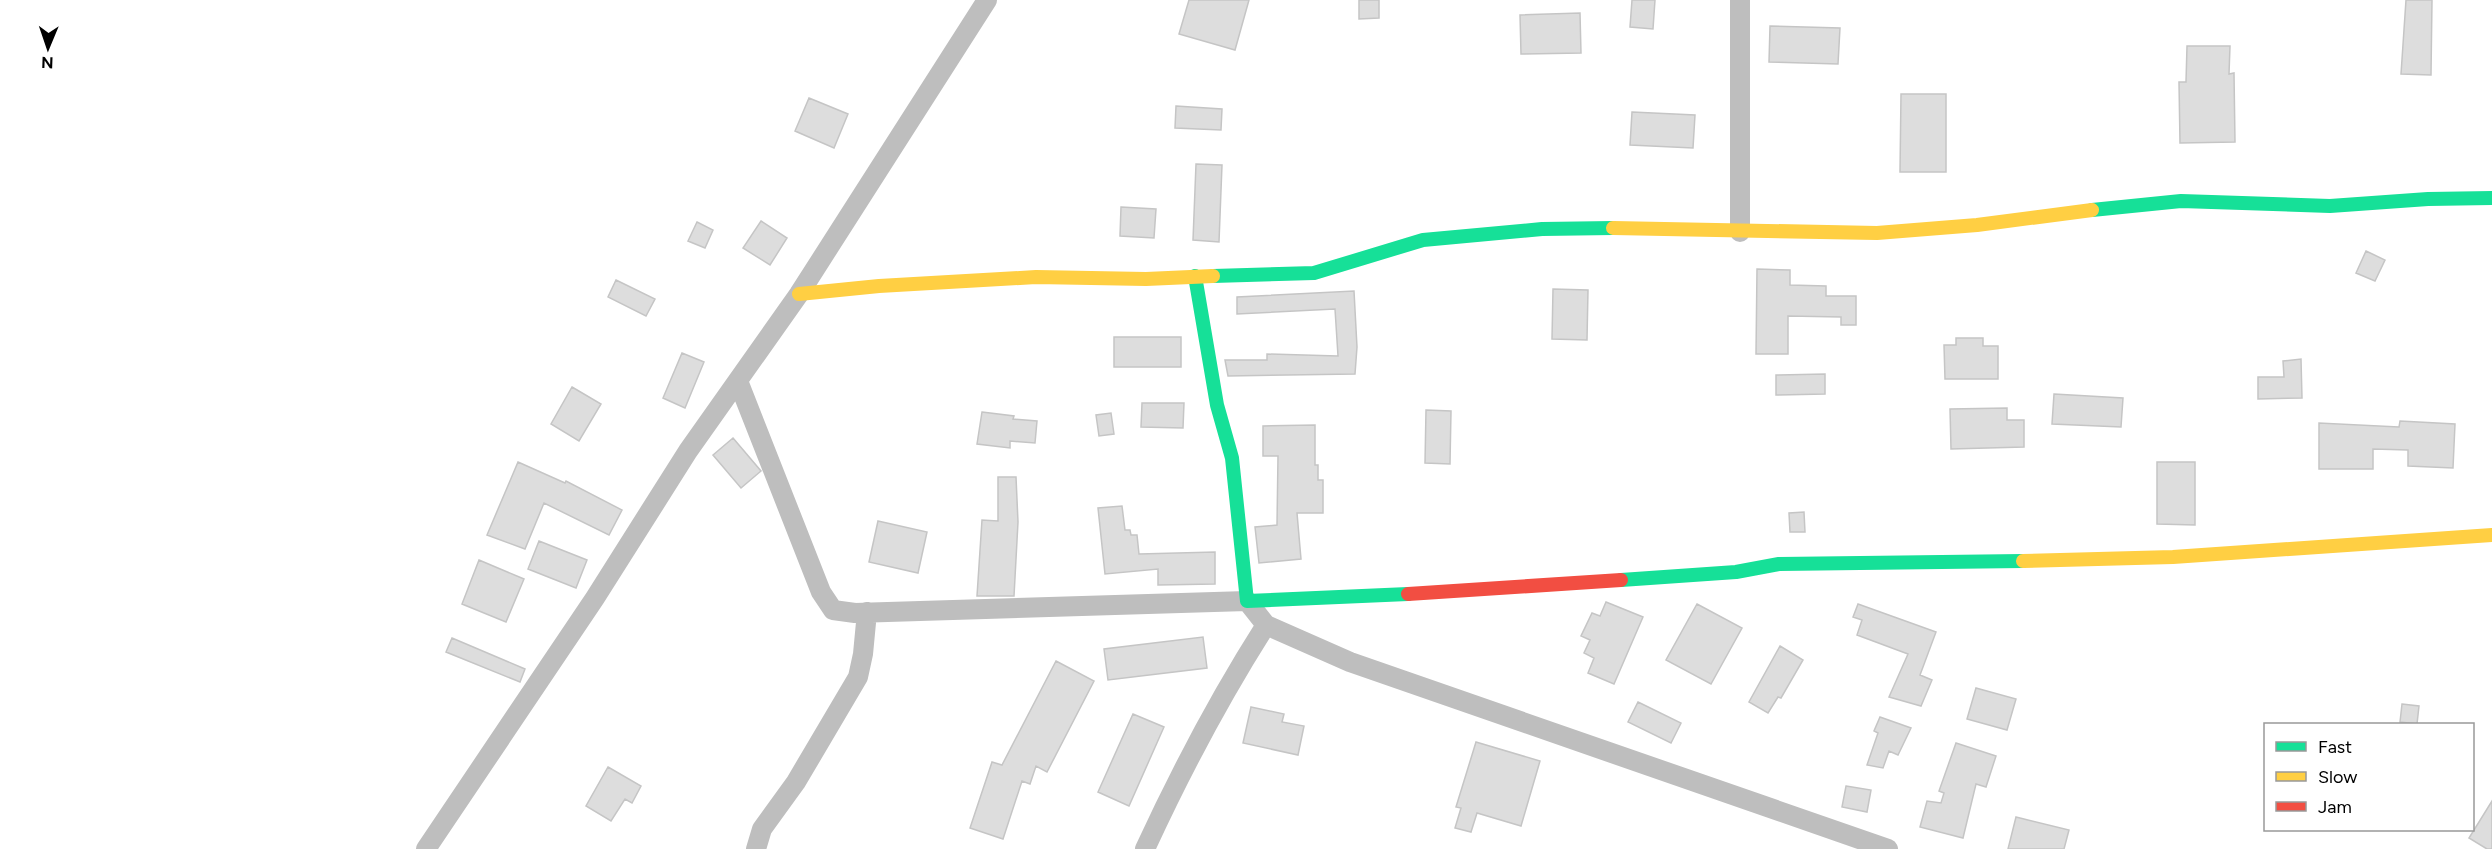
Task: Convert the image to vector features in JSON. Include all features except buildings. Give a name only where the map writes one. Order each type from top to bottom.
[{"type":"street","points":[[426,849],[595,598],[688,451],[799,294],[987,0]]},
{"type":"street","points":[[1740,0],[1740,232]]},
{"type":"street","points":[[799,294],[879,286],[1036,277],[1146,279],[1314,273],[1423,240],[1508,231],[1613,228],[1740,232],[1909,232],[2181,201],[2330,206],[2428,199],[2492,198]]},
{"type":"street","points":[[1195,276],[1217,405],[1232,458],[1247,602],[1266,625],[1350,662],[1888,849]]},
{"type":"street","points":[[738,381],[821,592],[833,610],[855,613],[1247,602],[1474,591],[1736,572],[1779,564],[1931,564],[2174,557],[2492,536]]},
{"type":"street","points":[[756,849],[762,830],[796,782],[858,677],[867,612]]},
{"type":"street","points":[[1145,849],[1183,766],[1232,678],[1266,625]]},
{"type":"traffic: fast","points":[[2092,210],[2181,201],[2330,206],[2428,199],[2492,198]]},
{"type":"traffic: fast","points":[[1213,276],[1314,273],[1423,240],[1542,229],[1613,228]]},
{"type":"traffic: fast","points":[[1195,276],[1217,405],[1232,458],[1247,601],[1408,594]]},
{"type":"traffic: fast","points":[[1621,580],[1736,572],[1779,564],[2023,561]]},
{"type":"traffic: slow","points":[[1613,228],[1877,233],[1977,225],[2092,210]]},
{"type":"traffic: slow","points":[[799,294],[879,286],[1036,277],[1146,279],[1213,276]]},
{"type":"traffic: slow","points":[[2023,561],[2173,557],[2492,535]]},
{"type":"traffic: jam","points":[[1408,594],[1621,580]]}]
